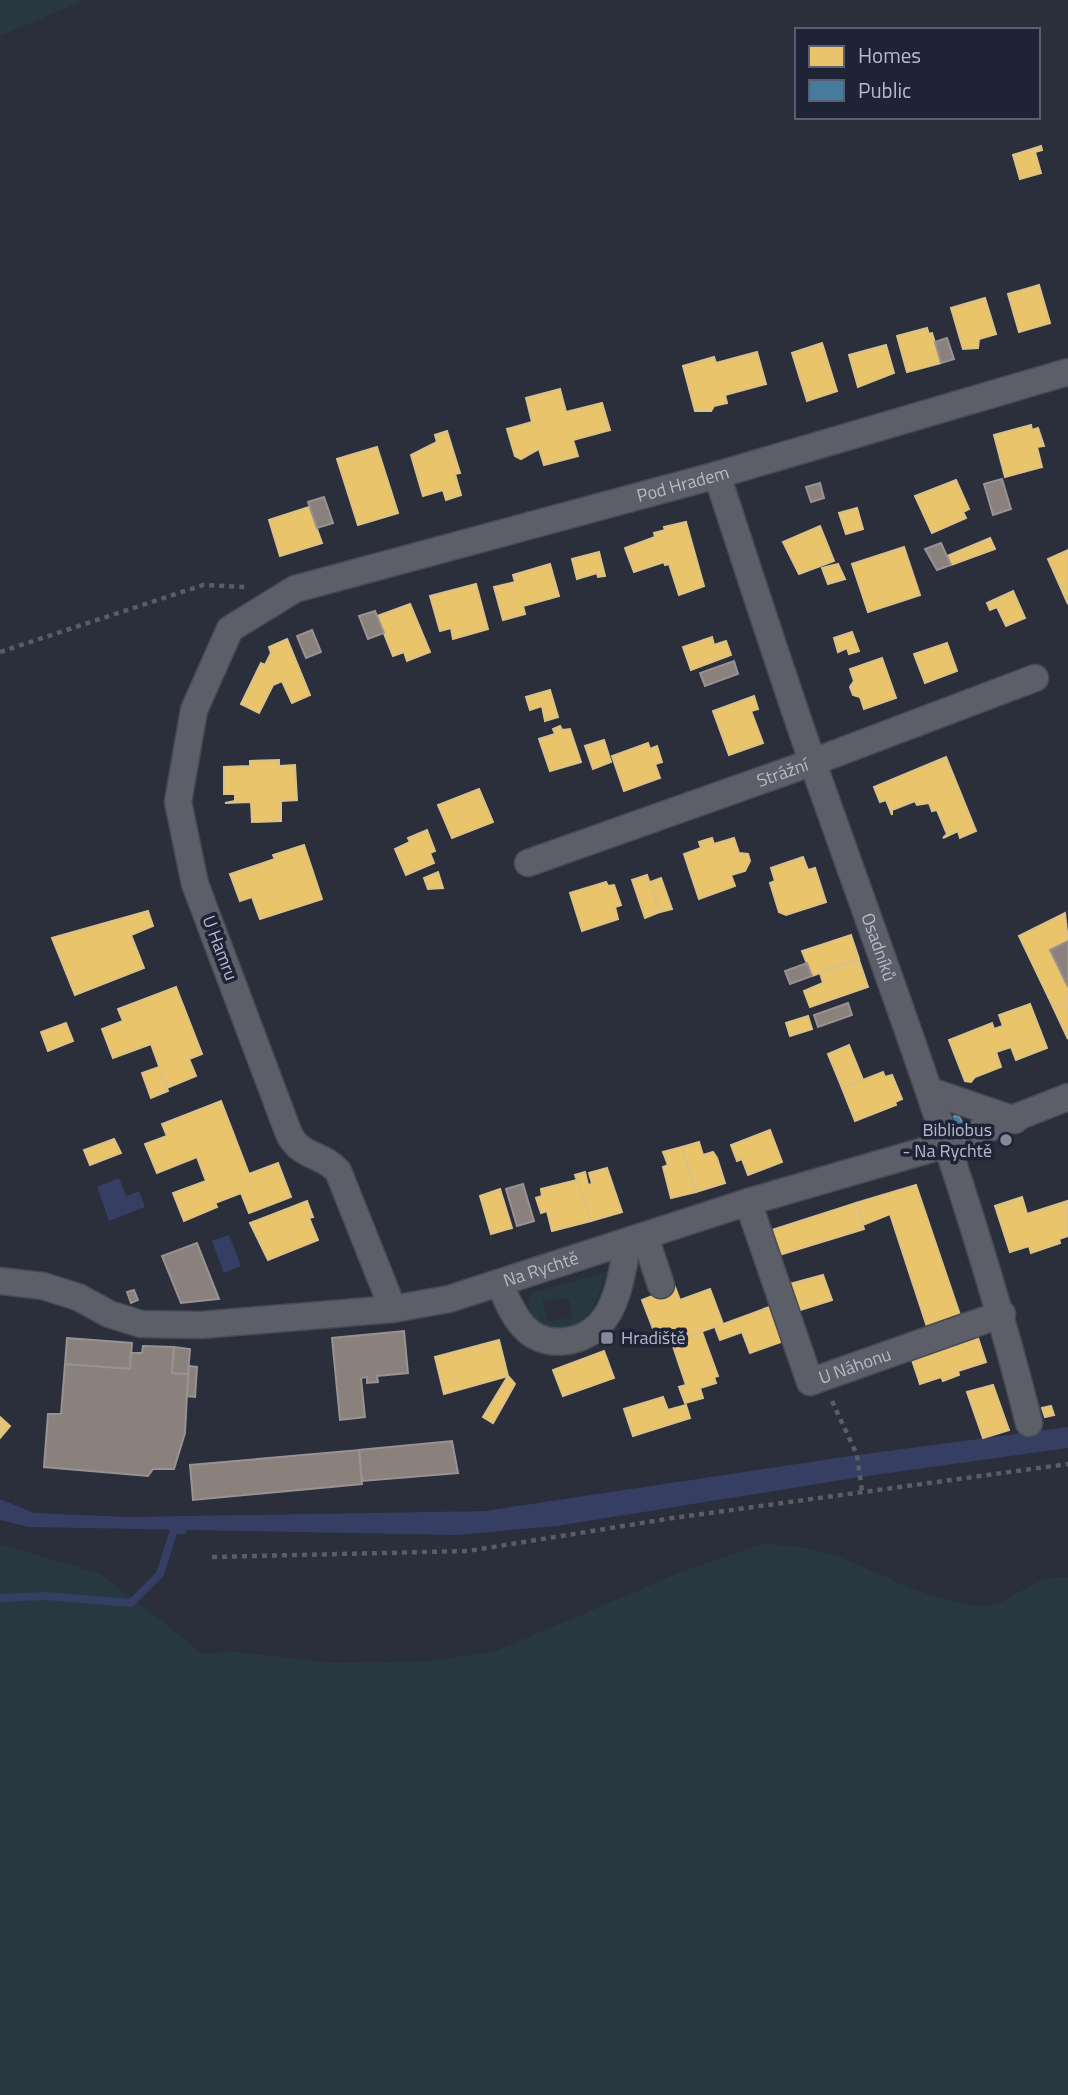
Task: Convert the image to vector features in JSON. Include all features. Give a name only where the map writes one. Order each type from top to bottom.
[{"type":"street","name":"Pod Hradem","points":[[295,589],[717,475],[1068,372]]},
{"type":"street","name":"Osadníků","points":[[717,475],[813,762],[948,1144],[1002,1314],[1029,1423]]},
{"type":"street","name":"U Hamru","points":[[295,589],[230,629],[194,710],[178,802],[195,884],[289,1134],[300,1149],[331,1163],[338,1171],[393,1309]]},
{"type":"street","name":"Strážní","points":[[528,863],[813,762],[1035,678]]},
{"type":"street","points":[[930,1091],[1015,1120]]},
{"type":"street","name":"Na Rychtě","points":[[0,1281],[55,1289],[78,1297],[109,1314],[141,1324],[201,1325],[393,1309],[449,1299],[500,1284],[748,1202],[948,1144],[1068,1097]]},
{"type":"street","name":"U Náhonu","points":[[748,1202],[810,1382],[1002,1314]]},
{"type":"street","points":[[500,1284],[524,1328],[537,1337],[554,1342],[580,1338],[600,1325],[611,1306],[636,1240]]},
{"type":"street","points":[[636,1240],[661,1285]]},
{"type":"path","points":[[0,652],[203,585],[295,589]]},
{"type":"path","points":[[821,1378],[857,1455],[862,1490]]},
{"type":"path","points":[[212,1557],[468,1550],[862,1490],[1068,1464]]},
{"type":"shaded area","points":[[0,0],[85,0],[0,36]]},
{"type":"shaded area","points":[[607,1272],[591,1310],[574,1326],[553,1328],[536,1320],[529,1304],[532,1293]],"holes":[[[569,1299],[572,1318],[548,1321],[542,1300]]]},
{"type":"shaded area","points":[[764,1543],[825,1552],[907,1586],[945,1600],[965,1604],[993,1605],[1043,1580],[1068,1577],[1068,2095],[0,2095],[0,1544],[101,1574],[202,1653],[237,1652],[333,1663],[431,1661],[496,1651],[681,1572]]},
{"type":"water","points":[[119,1178],[126,1196],[139,1191],[145,1207],[109,1221],[97,1187]]},
{"type":"water","points":[[229,1235],[241,1266],[224,1273],[212,1241]]},
{"type":"water","points":[[1068,1427],[1068,1448],[867,1476],[557,1526],[455,1535],[29,1527],[0,1520],[0,1499],[34,1513],[128,1517],[485,1511],[857,1455]]},
{"type":"building: Homes","points":[[1041,146],[1042,150],[1035,152],[1041,173],[1020,179],[1013,155]]},
{"type":"building: Homes","points":[[1039,285],[1050,323],[1019,332],[1008,294]]},
{"type":"building: Homes","points":[[985,298],[996,334],[979,339],[978,348],[963,349],[951,308]]},
{"type":"building: Homes","points":[[927,328],[929,334],[932,333],[941,363],[907,372],[897,336]]},
{"type":"building: Homes","points":[[822,343],[837,391],[807,401],[792,353]]},
{"type":"building: Homes","points":[[886,345],[894,373],[858,387],[849,355]]},
{"type":"building: Homes","points":[[757,352],[766,384],[725,395],[727,403],[714,406],[711,411],[695,411],[683,366],[714,357],[716,363]]},
{"type":"building: Homes","points":[[560,389],[566,412],[602,403],[610,430],[573,440],[578,456],[544,465],[539,449],[521,459],[515,456],[507,429],[532,422],[526,398]]},
{"type":"building: Homes","points":[[1031,425],[1032,430],[1038,428],[1044,446],[1037,447],[1042,467],[1005,477],[994,435]]},
{"type":"building: Homes","points":[[447,431],[460,473],[455,474],[461,495],[446,500],[443,490],[423,496],[411,455],[437,442],[435,435]]},
{"type":"building: Homes","points":[[377,447],[398,513],[358,525],[337,459]]},
{"type":"building: Homes","points":[[956,480],[969,509],[963,512],[966,518],[932,533],[915,496]]},
{"type":"building: Homes","points":[[309,507],[322,543],[280,556],[269,520]]},
{"type":"building: Homes","points":[[857,508],[863,529],[846,534],[839,513]]},
{"type":"building: Homes","points":[[686,522],[704,586],[679,595],[669,564],[665,565],[664,562],[634,572],[625,548],[655,537],[654,533],[665,530],[664,527]]},
{"type":"building: Homes","points":[[820,526],[834,561],[799,574],[783,542]]},
{"type":"building: Homes","points":[[990,538],[995,549],[951,565],[947,556]]},
{"type":"building: Homes","points":[[904,547],[920,595],[868,612],[852,564]]},
{"type":"building: Homes","points":[[1068,550],[1068,604],[1048,559]]},
{"type":"building: Homes","points":[[599,552],[605,576],[598,577],[597,573],[577,579],[572,559]]},
{"type":"building: Homes","points":[[550,564],[559,596],[523,606],[525,614],[503,620],[494,587],[515,582],[513,575]]},
{"type":"building: Homes","points":[[838,564],[845,579],[828,584],[822,568]]},
{"type":"building: Homes","points":[[476,584],[488,629],[453,639],[451,628],[440,631],[430,596]]},
{"type":"building: Homes","points":[[1013,591],[1025,618],[1006,626],[997,607],[990,610],[987,603]]},
{"type":"building: Homes","points":[[410,604],[430,652],[407,661],[404,652],[393,656],[377,616]]},
{"type":"building: Homes","points":[[852,632],[859,651],[849,654],[847,648],[838,652],[834,638]]},
{"type":"building: Homes","points":[[712,637],[714,645],[726,641],[731,655],[691,670],[683,647]]},
{"type":"building: Homes","points":[[287,639],[310,695],[292,703],[282,681],[273,685],[259,713],[241,704],[261,663],[265,665],[271,653],[269,647]]},
{"type":"building: Homes","points":[[947,643],[957,671],[925,683],[914,654]]},
{"type":"building: Homes","points":[[882,658],[896,698],[864,709],[860,697],[853,695],[850,687],[854,681],[850,669]]},
{"type":"building: Homes","points":[[550,690],[558,717],[545,721],[542,706],[530,710],[526,697]]},
{"type":"building: Homes","points":[[754,696],[758,709],[751,711],[763,743],[729,755],[713,711]]},
{"type":"building: Homes","points":[[560,726],[562,730],[570,729],[581,762],[550,771],[539,739],[555,734],[553,729]]},
{"type":"building: Homes","points":[[604,740],[611,762],[593,769],[585,746]]},
{"type":"building: Homes","points":[[648,743],[650,749],[657,746],[662,762],[655,764],[660,778],[624,791],[612,756]]},
{"type":"building: Homes","points":[[946,757],[976,831],[960,838],[958,831],[943,838],[947,834],[937,810],[932,811],[929,803],[917,805],[915,801],[892,810],[892,815],[886,800],[880,802],[874,787]]},
{"type":"building: Homes","points":[[279,760],[279,766],[295,765],[297,800],[281,801],[281,821],[252,822],[251,802],[225,803],[235,801],[235,794],[224,794],[224,767],[250,766],[250,761]]},
{"type":"building: Homes","points":[[479,789],[493,822],[452,838],[438,805]]},
{"type":"building: Homes","points":[[427,830],[435,851],[430,853],[434,863],[406,875],[395,849],[410,842],[408,838]]},
{"type":"building: Homes","points":[[712,838],[714,844],[734,838],[739,853],[748,854],[750,861],[745,871],[731,875],[735,886],[699,899],[684,854],[701,848],[699,842]]},
{"type":"building: Homes","points":[[304,845],[322,899],[260,919],[252,897],[240,901],[230,874],[275,859],[273,855]]},
{"type":"building: Homes","points":[[803,857],[808,870],[815,868],[826,902],[786,915],[779,912],[770,883],[775,881],[771,868]]},
{"type":"building: Homes","points":[[438,872],[443,888],[428,889],[424,878]]},
{"type":"building: Homes","points":[[647,875],[660,912],[645,918],[632,880]]},
{"type":"building: Homes","points":[[661,878],[672,909],[660,912],[650,882]]},
{"type":"building: Homes","points":[[606,882],[608,886],[614,885],[621,905],[615,907],[618,919],[582,931],[570,893]]},
{"type":"building: Homes","points":[[148,911],[153,926],[131,935],[144,968],[75,995],[52,938]]},
{"type":"building: Homes","points":[[1065,913],[1068,941],[1050,950],[1068,987],[1068,999],[1053,1007],[1019,936]]},
{"type":"building: Homes","points":[[851,935],[859,959],[812,976],[802,951]]},
{"type":"building: Homes","points":[[859,960],[868,987],[810,1007],[804,991],[823,983],[820,973]]},
{"type":"building: Homes","points":[[176,987],[202,1054],[189,1059],[196,1076],[167,1088],[151,1044],[113,1058],[102,1029],[123,1021],[118,1009]]},
{"type":"building: Homes","points":[[1068,999],[1068,1039],[1053,1007]]},
{"type":"building: Homes","points":[[1030,1004],[1047,1048],[1016,1060],[1011,1047],[996,1052],[1001,1067],[975,1077],[971,1082],[965,1081],[949,1040],[992,1023],[994,1029],[1003,1026],[999,1015]]},
{"type":"building: Homes","points":[[808,1016],[812,1029],[790,1036],[786,1023]]},
{"type":"building: Homes","points":[[66,1023],[73,1041],[48,1051],[41,1032]]},
{"type":"building: Homes","points":[[849,1045],[863,1080],[842,1088],[828,1054]]},
{"type":"building: Homes","points":[[159,1067],[168,1091],[151,1098],[142,1073]]},
{"type":"building: Homes","points":[[883,1072],[885,1077],[892,1075],[902,1099],[895,1102],[896,1105],[855,1121],[842,1088]]},
{"type":"building: Homes","points":[[221,1101],[249,1174],[278,1163],[291,1197],[249,1213],[241,1193],[215,1203],[217,1207],[184,1221],[173,1193],[206,1181],[197,1157],[157,1173],[145,1144],[167,1136],[162,1124]]},
{"type":"building: Homes","points":[[770,1130],[782,1162],[748,1175],[742,1159],[737,1161],[731,1145]]},
{"type":"building: Homes","points":[[114,1139],[121,1153],[90,1165],[84,1150]]},
{"type":"building: Homes","points":[[699,1142],[703,1155],[713,1152],[717,1158],[725,1183],[696,1192],[682,1147]]},
{"type":"building: Homes","points":[[682,1147],[696,1192],[671,1198],[663,1167],[668,1165],[663,1152]]},
{"type":"building: Homes","points":[[607,1168],[622,1212],[591,1221],[575,1175],[585,1172],[588,1185],[592,1184],[589,1173]]},
{"type":"building: Homes","points":[[577,1180],[591,1221],[552,1231],[547,1211],[541,1213],[536,1198],[542,1196],[541,1189]]},
{"type":"building: Homes","points":[[916,1185],[961,1318],[928,1330],[890,1214],[863,1225],[856,1203]]},
{"type":"building: Homes","points":[[500,1189],[512,1228],[491,1234],[480,1196]]},
{"type":"building: Homes","points":[[1022,1197],[1027,1214],[1067,1201],[1068,1236],[1059,1239],[1060,1243],[1031,1253],[1029,1246],[1010,1252],[995,1206]]},
{"type":"building: Homes","points":[[307,1201],[313,1217],[309,1218],[318,1240],[268,1260],[250,1223]]},
{"type":"building: Homes","points":[[856,1203],[864,1229],[776,1256],[769,1231]]},
{"type":"building: Homes","points":[[823,1275],[832,1300],[794,1312],[786,1285]]},
{"type":"building: Homes","points":[[675,1287],[680,1300],[710,1289],[723,1324],[664,1345],[661,1339],[657,1339],[642,1300]]},
{"type":"building: Homes","points":[[772,1306],[784,1341],[750,1353],[742,1332],[720,1340],[715,1327]]},
{"type":"building: Homes","points":[[702,1332],[718,1376],[714,1377],[716,1383],[700,1388],[703,1398],[685,1403],[679,1387],[686,1385],[672,1343]]},
{"type":"building: Homes","points":[[978,1338],[986,1362],[958,1371],[959,1375],[943,1381],[941,1377],[920,1384],[912,1360]]},
{"type":"building: Homes","points":[[499,1340],[508,1376],[444,1394],[435,1357]]},
{"type":"building: Homes","points":[[604,1351],[614,1378],[563,1396],[553,1370]]},
{"type":"building: Homes","points":[[508,1376],[515,1384],[493,1423],[483,1417]]},
{"type":"building: Homes","points":[[993,1385],[1009,1430],[983,1438],[967,1392]]},
{"type":"building: Homes","points":[[663,1397],[668,1410],[686,1405],[690,1418],[633,1436],[624,1409]]},
{"type":"building: Homes","points":[[1051,1406],[1054,1415],[1045,1417],[1042,1408]]},
{"type":"building: Homes","points":[[0,1417],[10,1426],[0,1438]]},
{"type":"building: Public","points":[[958,1115],[964,1125],[952,1129],[950,1118]]},
{"type":"building: Industry","points":[[947,338],[954,359],[941,363],[935,342]]},
{"type":"building: Industry","points":[[1002,479],[1011,509],[993,515],[984,484]]},
{"type":"building: Industry","points":[[820,483],[824,498],[811,502],[806,487]]},
{"type":"building: Industry","points":[[324,497],[333,523],[317,528],[308,502]]},
{"type":"building: Industry","points":[[941,543],[951,565],[937,570],[925,549]]},
{"type":"building: Industry","points":[[375,611],[384,633],[368,639],[359,616]]},
{"type":"building: Industry","points":[[312,630],[321,652],[306,658],[297,636]]},
{"type":"building: Industry","points":[[734,661],[738,674],[705,686],[700,673]]},
{"type":"building: Industry","points":[[1068,941],[1068,987],[1050,950]]},
{"type":"building: Industry","points":[[807,963],[812,976],[790,984],[785,971]]},
{"type":"building: Industry","points":[[848,1003],[852,1015],[818,1027],[814,1015]]},
{"type":"building: Industry","points":[[523,1184],[534,1221],[517,1226],[506,1189]]},
{"type":"building: Industry","points":[[197,1243],[219,1299],[181,1303],[162,1256]]},
{"type":"building: Industry","points":[[134,1290],[138,1300],[131,1303],[127,1292]]},
{"type":"building: Industry","points":[[404,1331],[408,1373],[377,1376],[378,1382],[367,1383],[367,1377],[361,1378],[365,1417],[340,1420],[332,1338]]},
{"type":"building: Industry","points":[[67,1338],[132,1343],[130,1369],[65,1364]]},
{"type":"building: Industry","points":[[143,1346],[174,1347],[172,1373],[188,1374],[185,1433],[174,1469],[153,1469],[148,1476],[44,1467],[48,1414],[61,1414],[65,1364],[130,1369],[131,1353],[142,1353]]},
{"type":"building: Industry","points":[[174,1347],[190,1349],[188,1374],[172,1373]]},
{"type":"building: Industry","points":[[189,1366],[197,1367],[195,1397],[187,1396]]},
{"type":"building: Industry","points":[[452,1441],[458,1473],[362,1481],[359,1450]]},
{"type":"building: Industry","points":[[359,1450],[362,1484],[193,1500],[190,1465]]},
{"type":"waterway","points":[[0,1598],[46,1596],[131,1603],[160,1574],[174,1530],[183,1530]]},
{"type":"place","name":"Bibliobus - Na Rychtě","points":[[1006,1140]]},
{"type":"place","name":"Hradiště","points":[[607,1338]]}]
